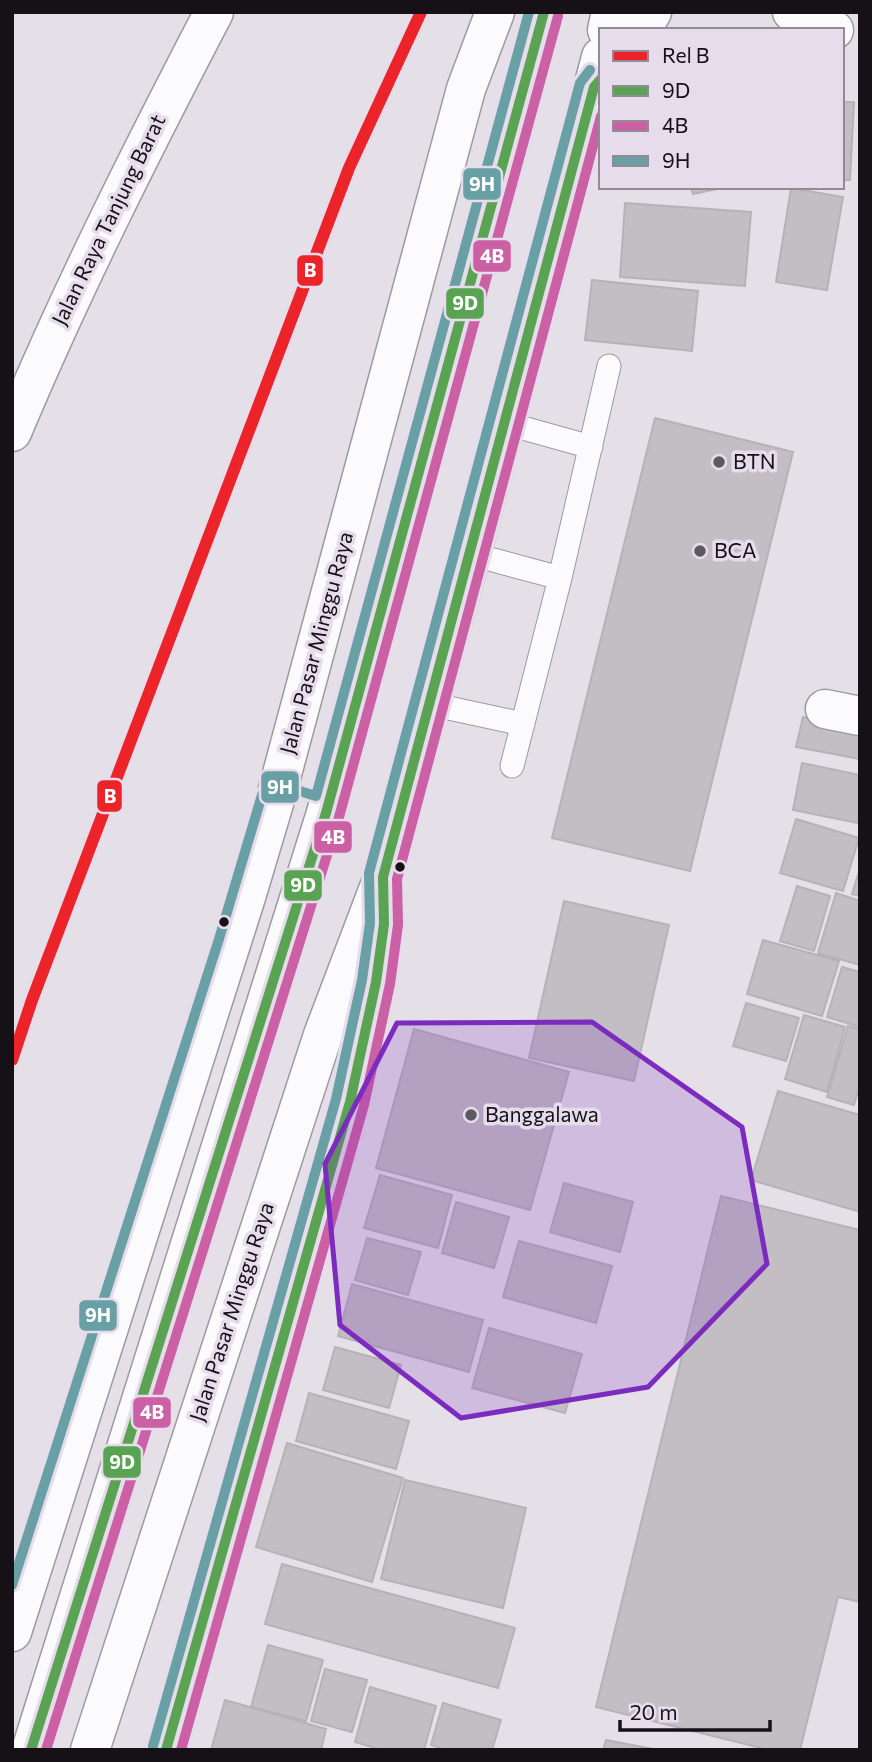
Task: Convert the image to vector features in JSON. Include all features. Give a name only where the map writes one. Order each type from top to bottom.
[{"type":"main road","name":"Jalan Raya Tanjung Barat","points":[[12,432],[55,332],[161,113],[214,12]]},
{"type":"main road","name":"Jalan Pasar Minggu Raya","points":[[12,1632],[232,943],[275,800],[466,89],[495,12]]},
{"type":"main road","points":[[31,1750],[326,813],[544,12]]},
{"type":"main road","points":[[642,28],[652,12]]},
{"type":"main road","points":[[792,12],[829,28]]},
{"type":"main road","name":"Jalan Pasar Minggu Raya","points":[[90,1750],[323,1035],[383,877],[598,74]]},
{"type":"main road","points":[[275,800],[326,813]]},
{"type":"main road","name":"Jalan Pasar Minggu Raya","points":[[166,1750],[350,1102],[376,982],[384,924],[383,877]]},
{"type":"lane","points":[[512,766],[560,578],[609,366]]},
{"type":"lane","points":[[505,424],[591,447]]},
{"type":"lane","points":[[471,554],[560,578]]},
{"type":"lane","points":[[430,704],[523,724]]},
{"type":"highlighted area","points":[[592,1022],[742,1127],[767,1264],[648,1387],[461,1418],[340,1325],[325,1164],[397,1023]]},
{"type":"building","points":[[844,102],[854,102],[850,180],[844,180]]},
{"type":"building","points":[[692,189],[717,189],[693,194]]},
{"type":"building","points":[[791,189],[843,197],[827,290],[776,282]]},
{"type":"building","points":[[625,203],[751,212],[745,286],[620,277]]},
{"type":"building","points":[[592,280],[698,291],[692,351],[585,340]]},
{"type":"building","points":[[655,418],[793,452],[690,871],[552,838]]},
{"type":"building","points":[[803,717],[860,729],[860,759],[796,747]]},
{"type":"building","points":[[802,763],[860,775],[858,823],[793,810]]},
{"type":"building","points":[[796,819],[859,838],[843,891],[780,873]]},
{"type":"building","points":[[860,868],[860,896],[852,894]]},
{"type":"building","points":[[797,886],[830,896],[814,951],[780,941]]},
{"type":"building","points":[[836,893],[860,901],[860,965],[818,953]]},
{"type":"building","points":[[564,901],[669,925],[634,1081],[529,1058]]},
{"type":"building","points":[[763,940],[839,961],[822,1016],[747,994]]},
{"type":"building","points":[[842,967],[860,972],[860,1027],[827,1017]]},
{"type":"building","points":[[746,1003],[799,1018],[786,1061],[733,1046]]},
{"type":"building","points":[[804,1015],[845,1027],[827,1092],[785,1079]]},
{"type":"building","points":[[848,1026],[860,1029],[860,1084],[854,1105],[827,1097]]},
{"type":"building","points":[[414,1029],[569,1072],[530,1210],[376,1168]]},
{"type":"building","points":[[778,1091],[860,1115],[860,1212],[751,1180]]},
{"type":"building","points":[[380,1175],[452,1195],[438,1248],[364,1228]]},
{"type":"building","points":[[564,1183],[633,1202],[620,1252],[550,1232]]},
{"type":"building","points":[[721,1196],[860,1230],[860,1602],[838,1597],[800,1750],[769,1750],[596,1707]]},
{"type":"building","points":[[456,1202],[509,1217],[494,1268],[442,1253]]},
{"type":"building","points":[[367,1238],[421,1252],[408,1295],[355,1280]]},
{"type":"building","points":[[519,1241],[612,1266],[596,1323],[503,1297]]},
{"type":"building","points":[[352,1284],[483,1320],[469,1372],[338,1336]]},
{"type":"building","points":[[489,1328],[582,1354],[565,1413],[472,1388]]},
{"type":"building","points":[[335,1347],[401,1365],[389,1408],[323,1390]]},
{"type":"building","points":[[309,1393],[409,1421],[396,1469],[296,1441]]},
{"type":"building","points":[[287,1443],[403,1478],[372,1582],[256,1547]]},
{"type":"building","points":[[405,1480],[526,1508],[503,1608],[381,1579]]},
{"type":"building","points":[[282,1564],[515,1628],[498,1688],[265,1624]]},
{"type":"building","points":[[268,1645],[323,1660],[306,1721],[251,1707]]},
{"type":"building","points":[[325,1669],[367,1680],[352,1732],[311,1721]]},
{"type":"building","points":[[370,1687],[436,1706],[424,1750],[382,1750],[355,1742]]},
{"type":"building","points":[[225,1700],[326,1729],[321,1750],[211,1750]]},
{"type":"building","points":[[443,1703],[501,1720],[492,1750],[447,1750],[431,1745]]},
{"type":"building","points":[[606,1740],[658,1750],[603,1750]]},
{"type":"rail line","name":"B","points":[[12,1060],[32,1000],[349,168],[421,12]]},
{"type":"transit line","name":"9H","points":[[12,1585],[219,939],[262,795],[273,787],[280,787],[316,796],[529,12]]},
{"type":"transit line","name":"9D","points":[[31,1750],[326,813],[544,12]]},
{"type":"transit line","name":"4B","points":[[46,1750],[339,817],[558,16]]},
{"type":"transit line","name":"9H","points":[[153,1746],[336,1099],[362,980],[370,923],[369,873],[580,83],[590,70]]},
{"type":"transit line","name":"9D","points":[[166,1750],[350,1102],[376,982],[384,924],[383,877],[594,87],[599,81]]},
{"type":"transit line","name":"4B","points":[[181,1750],[364,1105],[390,984],[398,925],[397,879],[599,123]]},
{"type":"place","name":"BTN","points":[[719,462]]},
{"type":"place","name":"BCA","points":[[700,551]]},
{"type":"place","name":"Banggalawa","points":[[471,1115]]}]
